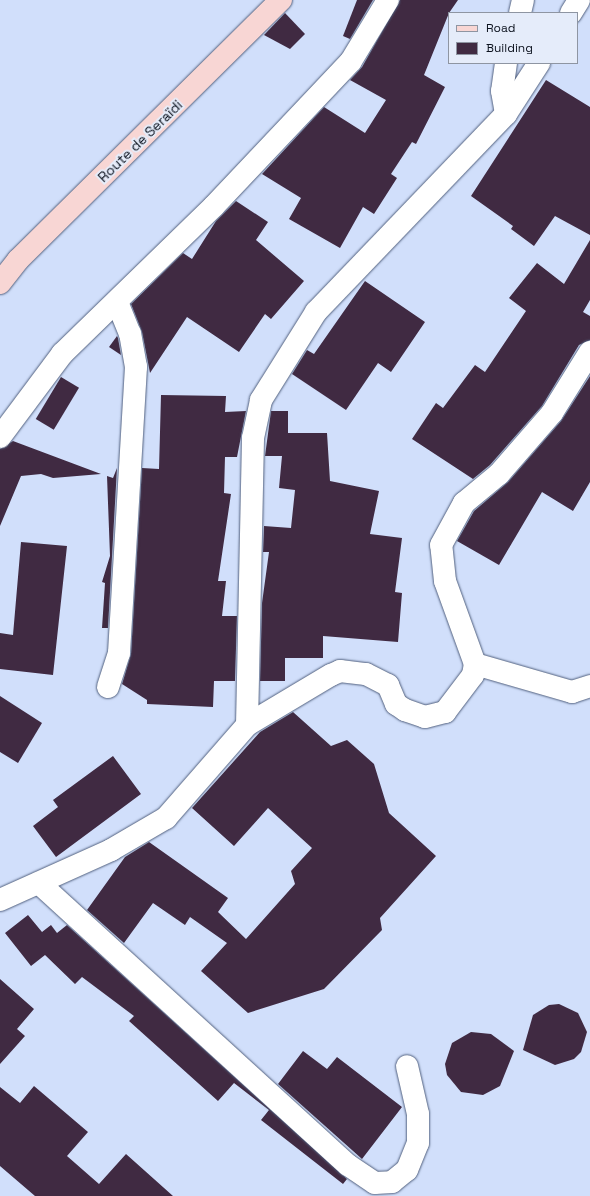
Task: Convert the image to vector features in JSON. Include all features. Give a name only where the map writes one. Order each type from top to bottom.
[{"type":"street","name":"Route de Seraïdi","points":[[0,283],[18,260],[281,0]]},
{"type":"street","points":[[0,437],[62,354],[214,206],[351,61],[388,0]]},
{"type":"street","points":[[520,12],[523,0]]},
{"type":"street","points":[[572,12],[579,0]]},
{"type":"street","points":[[506,64],[502,91],[506,114]]},
{"type":"street","points":[[247,725],[253,438],[261,400],[316,312],[506,114],[537,64]]},
{"type":"street","points":[[108,687],[119,653],[136,367],[130,334],[117,302]]},
{"type":"street","points":[[0,900],[111,850],[166,818],[247,725],[340,671],[377,678],[388,685],[399,707],[425,718],[435,717],[445,712],[462,690],[475,664],[445,581],[441,545],[464,503],[499,474],[552,413],[590,352]]},
{"type":"street","points":[[475,664],[572,692],[590,686]]},
{"type":"street","points":[[39,883],[348,1165],[375,1183],[392,1182],[407,1170],[418,1144],[418,1114],[407,1066]]},
{"type":"building","points":[[357,0],[373,0],[350,39],[343,36]]},
{"type":"building","points":[[400,0],[458,0],[450,12],[448,12],[448,15],[424,75],[445,87],[416,144],[412,142],[391,174],[397,178],[374,214],[363,207],[340,248],[289,219],[301,198],[262,174],[324,107],[365,133],[386,100],[350,80],[362,67]]},
{"type":"building","points":[[285,13],[305,34],[290,49],[264,35]]},
{"type":"building","points":[[546,80],[590,107],[590,235],[555,216],[534,246],[511,229],[513,226],[471,196]]},
{"type":"building","points":[[236,201],[268,222],[256,240],[304,281],[271,319],[265,314],[239,352],[187,317],[150,373],[142,332],[131,304],[183,253],[192,259],[216,221]]},
{"type":"building","points":[[590,240],[590,300],[583,312],[590,316],[590,340],[579,345],[542,406],[490,465],[473,479],[412,439],[436,403],[443,408],[475,365],[485,372],[526,311],[509,298],[537,263],[564,284]]},
{"type":"building","points":[[365,281],[425,322],[391,372],[378,363],[346,410],[292,374],[307,350],[314,354]]},
{"type":"building","points":[[117,336],[118,338],[121,355],[109,347]]},
{"type":"building","points":[[590,376],[590,482],[573,511],[542,492],[499,565],[457,541],[474,511],[508,482],[561,421]]},
{"type":"building","points":[[61,377],[79,388],[54,430],[36,419]]},
{"type":"building","points":[[161,395],[226,396],[225,412],[246,411],[237,457],[225,457],[224,493],[231,494],[218,581],[226,581],[222,616],[237,616],[235,681],[214,681],[213,707],[147,704],[147,700],[122,684],[131,654],[142,468],[159,469]]},
{"type":"building","points":[[271,411],[288,411],[288,433],[327,433],[330,481],[379,491],[370,534],[402,538],[395,592],[402,593],[398,642],[323,636],[323,658],[285,658],[285,681],[260,681],[262,603],[269,552],[263,552],[264,526],[291,528],[295,490],[279,488],[282,456],[265,456]]},
{"type":"building","points":[[13,441],[101,474],[53,478],[41,474],[21,476],[0,526],[0,449]]},
{"type":"building","points":[[117,468],[108,628],[102,628],[105,583],[102,582],[110,556],[107,476],[113,478]]},
{"type":"building","points":[[21,542],[67,546],[53,675],[0,669],[0,633],[13,635]]},
{"type":"building","points":[[0,696],[42,723],[18,763],[0,752]]},
{"type":"building","points":[[293,712],[331,746],[347,740],[374,764],[389,813],[436,856],[380,918],[382,930],[324,989],[248,1013],[201,971],[227,943],[190,917],[185,925],[153,903],[124,943],[87,910],[125,857],[149,842],[228,898],[218,912],[246,939],[295,884],[291,871],[312,848],[268,808],[234,846],[192,808],[260,732]]},
{"type":"building","points":[[113,756],[141,794],[56,857],[33,826],[58,807],[53,800]]},
{"type":"building","points":[[28,915],[42,932],[51,925],[57,933],[67,925],[347,1179],[343,1184],[261,1120],[269,1110],[234,1083],[218,1101],[129,1021],[134,1016],[82,977],[75,984],[45,955],[31,966],[5,933]]},
{"type":"building","points":[[0,979],[34,1009],[17,1029],[25,1036],[0,1064]]},
{"type":"building","points":[[559,1004],[578,1013],[587,1032],[581,1052],[574,1059],[555,1065],[523,1050],[533,1015],[549,1005]]},
{"type":"building","points":[[471,1032],[491,1034],[514,1051],[500,1086],[483,1095],[461,1092],[447,1075],[445,1064],[452,1043]]},
{"type":"building","points":[[303,1051],[327,1069],[337,1057],[402,1107],[362,1159],[278,1084]]},
{"type":"building","points":[[34,1086],[88,1132],[67,1156],[99,1184],[126,1154],[173,1196],[35,1196],[0,1166],[0,1087],[20,1103]]}]
